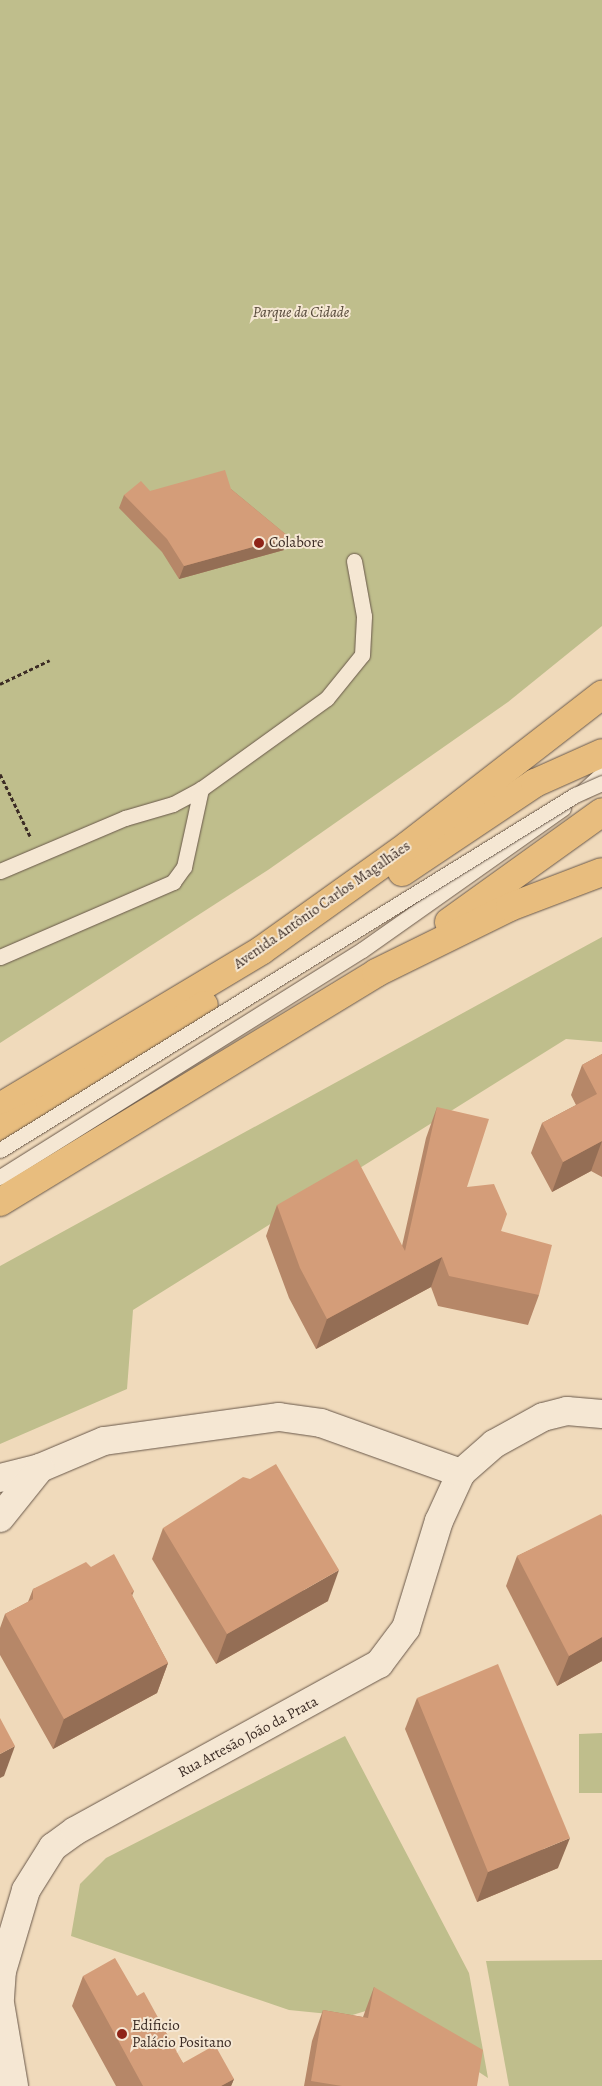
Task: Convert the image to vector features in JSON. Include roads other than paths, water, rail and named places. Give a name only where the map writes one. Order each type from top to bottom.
[{"type":"main road","name":"Avenida Antônio Carlos Magalhães","points":[[0,1107],[262,950],[415,841],[602,695]]},
{"type":"main road","points":[[11,1125],[50,1108],[534,783],[602,753]]},
{"type":"main road","points":[[0,1202],[376,973],[602,812]]},
{"type":"main road","points":[[376,973],[510,907],[602,872]]},
{"type":"street","points":[[0,1478],[40,1468],[104,1441],[279,1417],[321,1423],[461,1474],[494,1444],[542,1417],[598,1407]]},
{"type":"street","points":[[0,1518],[40,1468]]},
{"type":"street","name":"Rua Artesão João da Prata","points":[[0,1998],[1,1972],[26,1890],[53,1847],[75,1830],[379,1664],[406,1628],[439,1521],[461,1474]]},
{"type":"street","points":[[0,2003],[14,2086]]},
{"type":"street","points":[[0,2081],[6,2086]]},
{"type":"lane","points":[[0,871],[201,789],[326,698],[354,669],[364,637],[354,561]]},
{"type":"lane","points":[[0,1177],[362,950],[538,829],[602,774]]},
{"type":"lane","points":[[0,1150],[575,794],[602,783]]},
{"type":"lane","points":[[0,957],[173,882],[184,867],[201,789]]},
{"type":"place","name":"Colabore","points":[[259,543]]},
{"type":"place","name":"Edificio Palácio Positano","points":[[122,2034]]},
{"type":"park label","name":"Parque da Cidade","points":[[301,313]]}]
